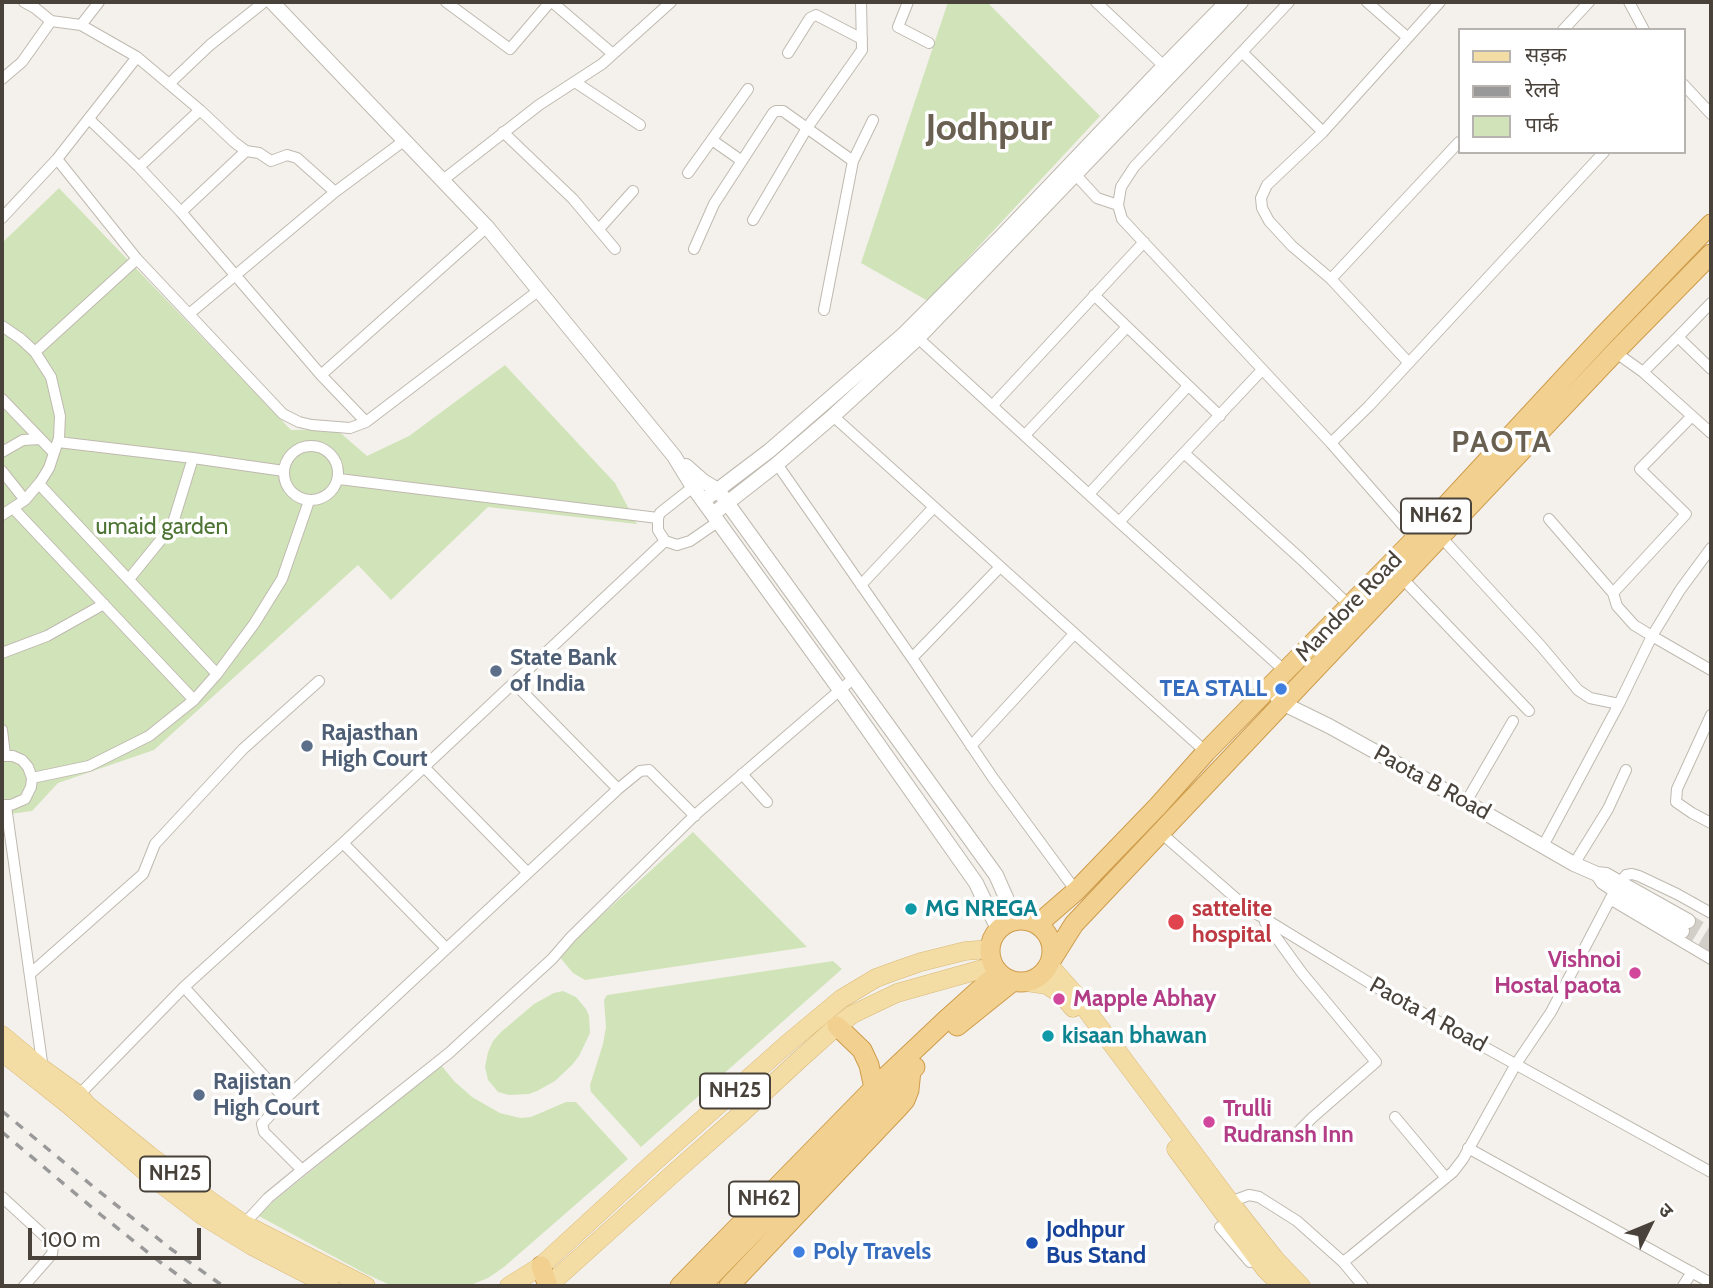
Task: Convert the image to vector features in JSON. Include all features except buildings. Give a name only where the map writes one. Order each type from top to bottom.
[{"type":"highway","name":"Mandore Road","points":[[1038,924],[1076,891],[1206,752],[1415,539],[1711,224]]},
{"type":"highway","name":"Mandore Road","points":[[1051,962],[1074,924],[1711,254]]},
{"type":"highway","points":[[1007,924],[1024,919],[1045,930],[1053,949],[1051,962]]},
{"type":"highway","name":"NH62","points":[[1004,970],[994,934],[1007,924]]},
{"type":"highway","name":"NH62","points":[[1004,970],[1036,979],[1051,962]]},
{"type":"highway","name":"NH62","points":[[680,1286],[854,1119],[956,1027],[1004,970]]},
{"type":"highway","name":"NH62","points":[[701,1286],[854,1119],[874,1088],[1004,970]]},
{"type":"highway","points":[[838,1026],[862,1050],[869,1065],[874,1088]]},
{"type":"highway","points":[[729,1286],[905,1100],[911,1070]]},
{"type":"highway","points":[[541,1266],[548,1286]]},
{"type":"main road","name":"NH25","points":[[509,1286],[541,1266],[787,1044],[841,999],[876,978],[921,962],[965,951],[1004,970],[1047,985],[1062,995],[1224,1214],[1270,1264],[1301,1286]]},
{"type":"main road","name":"NH25","points":[[1051,962],[1224,1214]]},
{"type":"main road","name":"NH25","points":[[548,1286],[838,1026],[868,1006],[897,993],[1004,970]]},
{"type":"main road","name":"NH25","points":[[2,1035],[43,1069],[147,1173],[203,1216],[252,1247],[330,1286]]},
{"type":"main road","name":"NH25","points":[[2,1052],[74,1100],[87,1105],[149,1155],[244,1224],[366,1286]]},
{"type":"main road","points":[[662,1156],[676,1171]]},
{"type":"main road","name":"NH25","points":[[1270,1264],[1282,1286]]},
{"type":"street","points":[[24,2],[51,21],[81,25],[137,57],[246,151],[259,153],[271,161],[287,155],[296,158],[335,192]]},
{"type":"street","points":[[81,25],[99,2]]},
{"type":"street","points":[[169,84],[210,45],[264,2]]},
{"type":"street","points":[[272,2],[487,227],[674,456],[693,487],[1007,924]]},
{"type":"street","points":[[446,2],[510,49],[548,4]]},
{"type":"street","points":[[534,2],[548,4],[612,54]]},
{"type":"street","points":[[443,180],[539,105],[602,64],[671,2]]},
{"type":"street","points":[[753,220],[807,128],[862,50],[861,2]]},
{"type":"street","points":[[908,2],[898,27],[929,43]]},
{"type":"street","points":[[1096,2],[1164,66]]},
{"type":"street","points":[[703,501],[769,451],[904,334],[1227,2]]},
{"type":"street","points":[[693,487],[660,513],[658,530],[665,541],[677,545],[690,541],[728,504],[833,416],[918,338],[1241,2]]},
{"type":"street","points":[[1289,2],[1134,167],[1121,187],[1118,205],[1122,219],[1331,443],[1415,539]]},
{"type":"street","points":[[1367,2],[1407,37]]},
{"type":"street","points":[[1408,362],[1331,279],[1292,246],[1269,221],[1262,208],[1261,198],[1267,185],[1323,132],[1440,2]]},
{"type":"street","points":[[1565,28],[1589,2]]},
{"type":"street","points":[[1629,2],[1643,28]]},
{"type":"street","points":[[788,53],[810,18],[816,15],[862,39]]},
{"type":"street","points":[[2,79],[22,62],[51,21]]},
{"type":"street","points":[[1242,52],[1323,132]]},
{"type":"street","points":[[2,218],[57,159],[137,57]]},
{"type":"street","points":[[575,82],[639,125]]},
{"type":"street","points":[[1685,86],[1711,114]]},
{"type":"street","points":[[688,173],[748,89]]},
{"type":"street","points":[[139,167],[200,110]]},
{"type":"street","points":[[694,249],[714,204],[776,111],[783,111],[853,161]]},
{"type":"street","points":[[89,119],[181,212],[321,375],[366,422]]},
{"type":"street","points":[[824,310],[853,161],[873,120]]},
{"type":"street","points":[[503,132],[573,199],[615,248]]},
{"type":"street","points":[[189,314],[335,192],[405,140]]},
{"type":"street","points":[[712,140],[742,161]]},
{"type":"street","points":[[1331,279],[1458,143]]},
{"type":"street","points":[[181,212],[246,151]]},
{"type":"street","points":[[1331,443],[1369,406],[1602,154]]},
{"type":"street","points":[[57,159],[137,259],[283,414],[299,422],[350,428],[366,422],[538,291]]},
{"type":"street","points":[[1075,174],[1097,198],[1118,205]]},
{"type":"street","points":[[599,229],[633,191]]},
{"type":"street","points":[[321,375],[487,227]]},
{"type":"street","points":[[992,405],[1143,242]]},
{"type":"street","points":[[35,352],[137,259]]},
{"type":"street","points":[[1094,295],[1220,416]]},
{"type":"street","points":[[1643,372],[1711,303]]},
{"type":"street","points":[[2,326],[35,352],[51,377],[60,416],[58,442],[49,468],[25,499],[2,515]]},
{"type":"street","points":[[1025,435],[1127,327]]},
{"type":"street","points":[[1678,337],[1711,369]]},
{"type":"street","points":[[918,338],[1286,672]]},
{"type":"street","points":[[1615,352],[1643,372],[1711,433]]},
{"type":"street","points":[[1119,522],[1262,370]]},
{"type":"street","points":[[1089,494],[1188,386]]},
{"type":"street","points":[[2,398],[54,453]]},
{"type":"street","points":[[833,416],[1206,752]]},
{"type":"street","points":[[1613,593],[1686,514],[1640,470],[1692,416]]},
{"type":"street","points":[[2,452],[23,440],[40,439]]},
{"type":"street","points":[[58,442],[284,471]]},
{"type":"street","points":[[306,446],[315,446],[331,454],[339,470],[336,486],[325,498],[309,501],[293,494],[288,487],[284,471],[291,454],[306,446]]},
{"type":"street","points":[[1184,453],[1350,606]]},
{"type":"street","points":[[674,456],[718,491],[728,504],[996,875],[1007,924]]},
{"type":"street","points":[[129,579],[172,526],[193,458]]},
{"type":"street","points":[[776,464],[971,746],[1076,891]]},
{"type":"street","points":[[2,471],[25,499]]},
{"type":"street","points":[[338,479],[658,519]]},
{"type":"street","points":[[39,484],[217,674]]},
{"type":"street","points":[[32,778],[89,766],[149,736],[194,700],[254,624],[282,579],[309,501]]},
{"type":"street","points":[[861,585],[934,507]]},
{"type":"street","points":[[13,508],[194,700]]},
{"type":"street","points":[[1549,519],[1613,593],[1616,606],[1634,625],[1711,670]]},
{"type":"street","points":[[1441,537],[1578,690],[1590,698],[1619,704]]},
{"type":"street","points":[[74,1100],[184,987],[343,843],[665,541]]},
{"type":"street","points":[[1543,846],[1652,636],[1680,590],[1711,548]]},
{"type":"street","points":[[912,658],[1000,566]]},
{"type":"street","points":[[1402,578],[1529,711]]},
{"type":"street","points":[[2,653],[47,636],[104,604]]},
{"type":"street","points":[[971,746],[1074,634]]},
{"type":"street","points":[[244,1224],[268,1198],[449,1053],[552,959],[580,928],[695,816],[854,678]]},
{"type":"street","points":[[30,974],[143,874],[155,844],[243,749],[319,681]]},
{"type":"street","points":[[514,683],[618,789]]},
{"type":"street","name":"Paota B Road","points":[[1268,690],[1284,704],[1329,726],[1574,864],[1597,874],[1615,890],[1685,926]]},
{"type":"street","points":[[1711,715],[1677,789],[1676,802],[1711,823]]},
{"type":"street","points":[[1466,802],[1513,721]]},
{"type":"street","points":[[2,730],[3,756],[22,760],[32,778],[25,799],[17,804],[4,805],[43,1069]]},
{"type":"street","points":[[424,767],[528,873]]},
{"type":"street","points":[[302,1170],[262,1128],[262,1124],[285,1099],[618,789],[640,771],[649,770],[695,816]]},
{"type":"street","points":[[1574,864],[1608,809],[1626,770]]},
{"type":"street","points":[[742,774],[767,802]]},
{"type":"street","name":"Paota A Road","points":[[1161,833],[1247,908],[1381,990],[1711,1172]]},
{"type":"street","points":[[343,843],[446,948]]},
{"type":"street","points":[[1343,1262],[1446,1178],[1463,1159],[1517,1064],[1551,1012],[1615,890],[1626,875],[1632,873],[1639,876],[1711,913]]},
{"type":"street","points":[[1615,890],[1711,959]]},
{"type":"street","points":[[1262,917],[1301,973],[1376,1062],[1300,1130]]},
{"type":"street","points":[[184,987],[285,1099]]},
{"type":"street","points":[[1395,1117],[1446,1178]]},
{"type":"street","points":[[1468,1148],[1711,1283]]},
{"type":"street","points":[[1271,1286],[1224,1214],[1249,1195],[1275,1205],[1297,1221],[1343,1262],[1363,1286]]},
{"type":"street","points":[[2,1197],[54,1246],[52,1254],[24,1286]]},
{"type":"street","points":[[1683,1286],[1692,1272]]},
{"type":"green space","points":[[948,2],[987,2],[1100,116],[928,301],[861,263]]},
{"type":"green space","name":"umaid garden","points":[[59,188],[291,430],[336,429],[367,456],[409,436],[505,365],[615,483],[637,524],[488,507],[391,600],[358,565],[154,750],[58,783],[32,811],[2,815],[2,243]]},
{"type":"green space","points":[[693,832],[807,947],[585,980],[573,973],[558,955]]},
{"type":"green space","points":[[833,961],[842,969],[641,1147],[591,1092],[590,1085],[606,1027],[604,1000],[607,995]]},
{"type":"green space","points":[[563,991],[576,997],[589,1016],[590,1033],[579,1056],[555,1081],[537,1091],[509,1095],[498,1092],[488,1080],[485,1067],[493,1041],[534,1004]]},
{"type":"green space","points":[[441,1065],[472,1097],[500,1113],[520,1118],[531,1117],[566,1102],[576,1102],[628,1159],[504,1267],[488,1278],[468,1286],[390,1285],[257,1215]]},
{"type":"tunnel","points":[[1688,921],[1711,935]]},
{"type":"tunnel","points":[[1682,931],[1711,949]]},
{"type":"railway","points":[[2,1111],[171,1249],[223,1286]]},
{"type":"railway","points":[[2,1132],[101,1215],[193,1286]]},
{"type":"place","name":"State Bank of India","points":[[496,671]]},
{"type":"place","name":"TEA STALL","points":[[1281,689]]},
{"type":"place","name":"Rajasthan High Court","points":[[307,746]]},
{"type":"place","name":"MG NREGA","points":[[911,909]]},
{"type":"place","name":"sattelite hospital","points":[[1176,922]]},
{"type":"place","name":"Vishnoi Hostal paota","points":[[1635,973]]},
{"type":"place","name":"Mapple Abhay","points":[[1059,999]]},
{"type":"place","name":"kisaan bhawan","points":[[1048,1036]]},
{"type":"place","name":"Rajistan High Court","points":[[199,1095]]},
{"type":"place","name":"Trulli Rudransh Inn","points":[[1209,1122]]},
{"type":"place","name":"Jodhpur Bus Stand","points":[[1032,1243]]},
{"type":"place","name":"Poly Travels","points":[[799,1252]]},
{"type":"district","name":"Jodhpur","points":[[989,129]]},
{"type":"district","name":"PAOTA","points":[[1502,443]]}]
